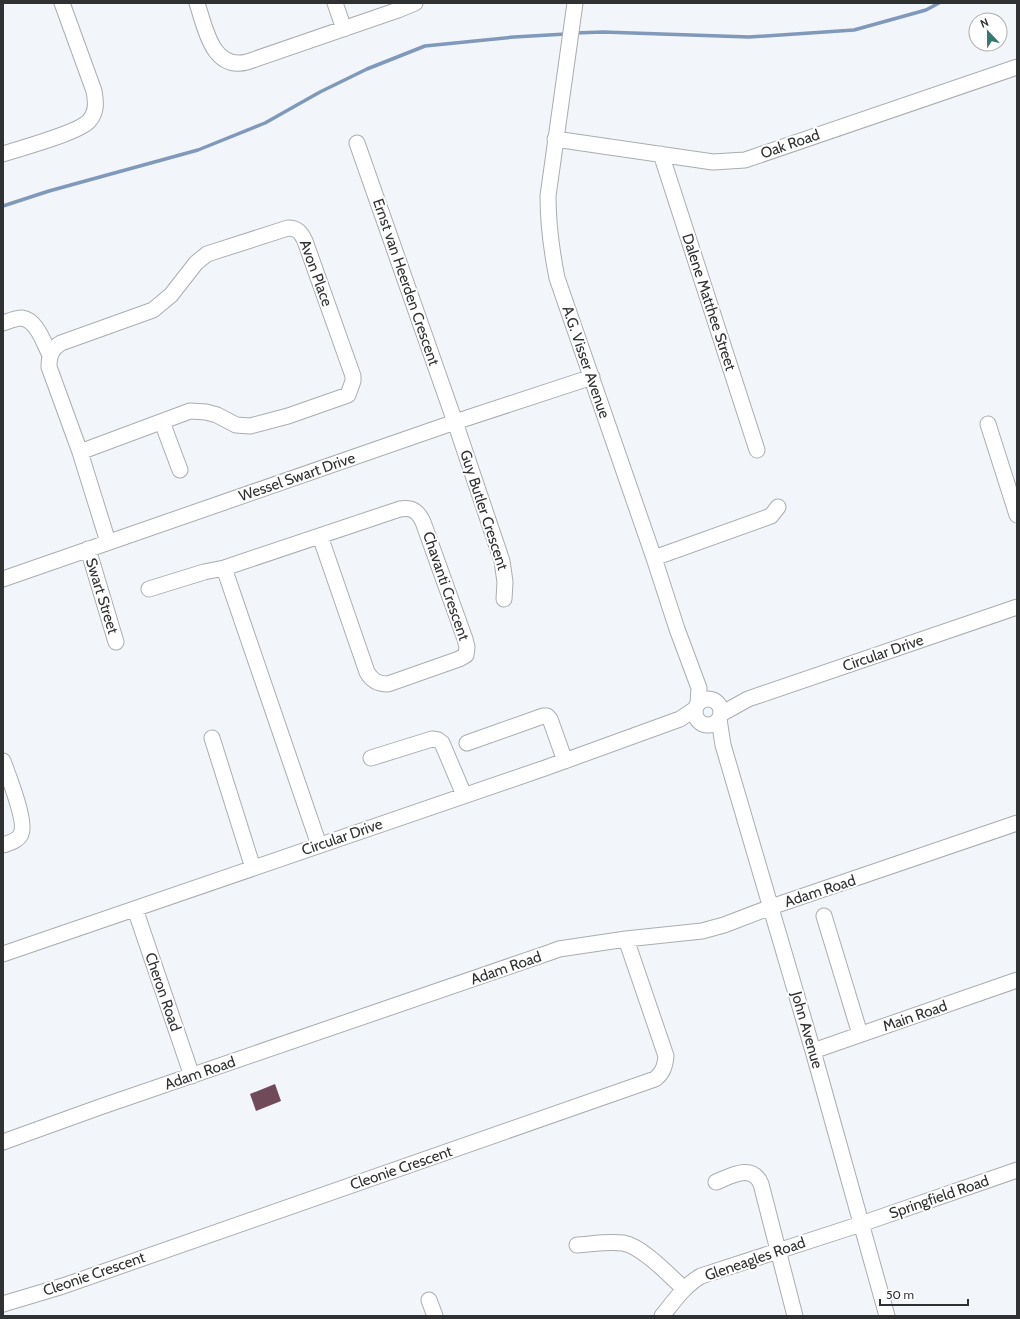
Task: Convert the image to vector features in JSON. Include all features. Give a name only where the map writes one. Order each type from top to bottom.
[{"type":"street","points":[[3,154],[78,129],[89,120],[94,111],[94,91],[62,3]]},
{"type":"street","points":[[197,3],[213,49],[225,60],[233,63],[247,62],[415,3]]},
{"type":"street","points":[[335,3],[344,29]]},
{"type":"street","name":"A.G. Visser Avenue","points":[[575,3],[548,196],[548,226],[552,252],[557,278],[654,558],[677,629],[708,712]]},
{"type":"street","name":"Oak Road","points":[[555,139],[714,162],[745,160],[1017,67]]},
{"type":"street","name":"Ernst van Heerden Crescent","points":[[358,142],[455,422]]},
{"type":"street","name":"Dalene Matthee Street","points":[[661,154],[757,450]]},
{"type":"street","name":"Avon Place","points":[[50,355],[54,348],[61,343],[153,310],[171,295],[196,263],[207,254],[288,228],[299,231],[305,241],[353,376],[350,392],[344,397],[255,425],[236,425],[217,415],[200,411],[190,412],[80,452]]},
{"type":"street","points":[[3,323],[21,318],[30,322],[38,331],[50,355],[50,367],[80,452],[108,542]]},
{"type":"street","name":"Wessel Swart Drive","points":[[3,579],[455,422],[592,377]]},
{"type":"street","points":[[162,422],[180,470]]},
{"type":"street","name":"Guy Butler Crescent","points":[[455,422],[502,561],[505,582],[504,598]]},
{"type":"street","points":[[988,424],[1017,515]]},
{"type":"street","points":[[654,558],[771,516],[778,507]]},
{"type":"street","name":"Chavanti Crescent","points":[[149,590],[204,572],[224,568],[400,509],[405,508],[415,510],[419,513],[423,522],[465,639],[467,647],[466,655],[459,659],[388,684],[378,683],[371,679],[367,672],[320,536]]},
{"type":"street","name":"Swart Street","points":[[88,549],[116,642]]},
{"type":"street","points":[[224,568],[319,845]]},
{"type":"street","name":"Circular Drive","points":[[3,954],[565,761],[680,719],[748,699],[1017,607]]},
{"type":"street","name":"John Avenue","points":[[708,712],[724,745],[813,1051],[887,1316]]},
{"type":"street","points":[[467,743],[543,716],[547,716],[550,719],[565,761]]},
{"type":"street","points":[[212,738],[253,868]]},
{"type":"street","points":[[371,758],[432,739],[438,740],[442,743],[464,795]]},
{"type":"street","points":[[3,762],[11,781],[23,825],[21,834],[15,841],[3,845]]},
{"type":"street","name":"Adam Road","points":[[3,1142],[555,951],[626,939],[702,931],[724,925],[771,907],[1017,823]]},
{"type":"street","name":"Cheron Road","points":[[135,908],[192,1076]]},
{"type":"street","points":[[824,916],[860,1034]]},
{"type":"street","name":"Cleonie Crescent","points":[[3,1304],[63,1286],[655,1079],[663,1072],[666,1056],[626,939]]},
{"type":"street","name":"Main Road","points":[[813,1051],[1017,980]]},
{"type":"street","name":"Springfield Road","points":[[861,1224],[1017,1170]]},
{"type":"street","points":[[716,1182],[743,1172],[749,1172],[756,1175],[761,1184],[795,1316]]},
{"type":"street","name":"Gleneagles Road","points":[[662,1316],[684,1289],[701,1276],[861,1224]]},
{"type":"street","points":[[577,1245],[612,1242],[625,1243],[633,1246],[646,1255],[684,1289]]},
{"type":"street","points":[[429,1300],[435,1316]]},
{"type":"building","points":[[275,1084],[281,1101],[256,1111],[250,1094]]},
{"type":"waterway","points":[[574,33],[603,32],[749,37],[854,30],[926,10],[939,3]]},
{"type":"waterway","points":[[3,206],[49,191],[198,150],[265,123],[320,92],[367,69],[425,46],[514,37],[566,34]]}]
